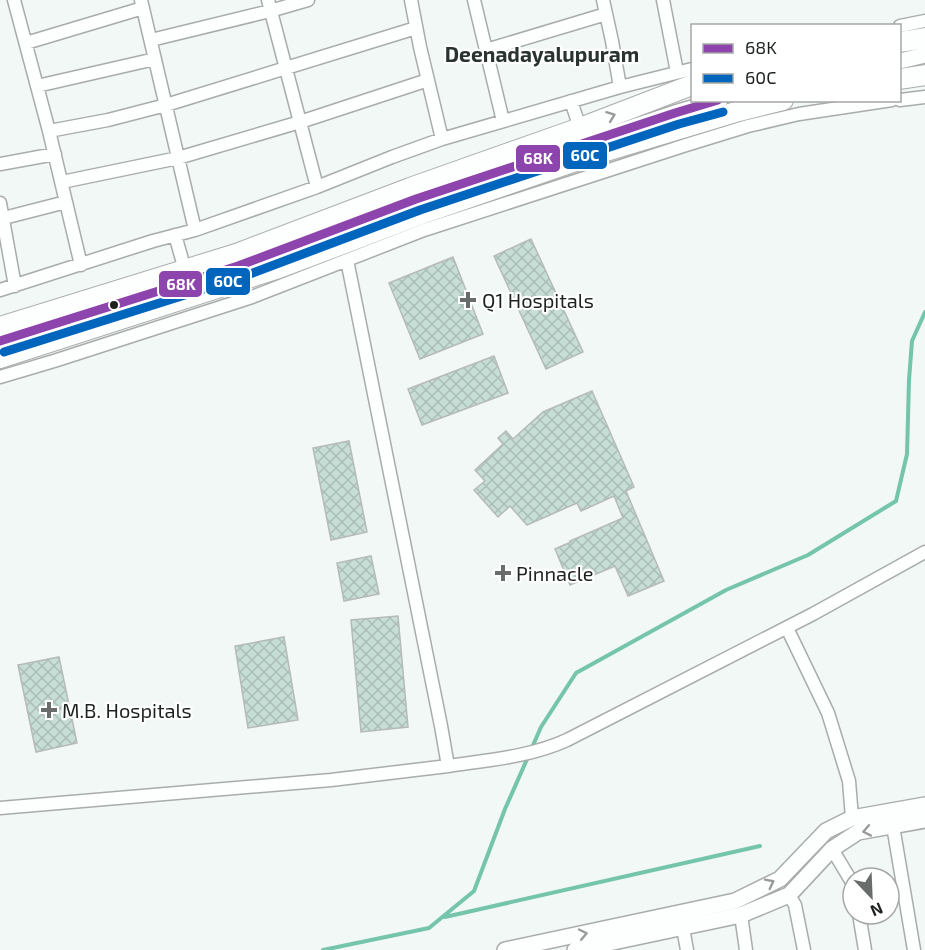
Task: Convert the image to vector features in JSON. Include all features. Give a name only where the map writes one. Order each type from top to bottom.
[{"type":"main road","points":[[901,42],[925,38]]},
{"type":"main road","points":[[901,79],[925,75]]},
{"type":"main road","points":[[0,327],[236,254],[410,188],[691,87]]},
{"type":"main road","points":[[0,358],[279,268],[427,212],[583,158],[775,102]]},
{"type":"street","points":[[14,0],[55,154],[81,265]]},
{"type":"street","points":[[151,40],[269,5],[308,0]]},
{"type":"street","points":[[411,0],[442,139]]},
{"type":"street","points":[[474,0],[503,121]]},
{"type":"street","points":[[603,0],[620,87]]},
{"type":"street","points":[[663,0],[677,72]]},
{"type":"street","points":[[26,43],[142,4],[195,230]]},
{"type":"street","points":[[269,5],[317,187]]},
{"type":"street","points":[[486,50],[606,14]]},
{"type":"street","points":[[901,26],[925,21]]},
{"type":"street","points":[[49,131],[108,120],[166,105],[416,28]]},
{"type":"street","points":[[901,61],[925,55]]},
{"type":"street","points":[[37,86],[155,59]]},
{"type":"street","points":[[0,290],[195,230],[317,187],[442,139],[620,87],[691,69]]},
{"type":"street","points":[[62,182],[178,158],[300,122],[428,80]]},
{"type":"street","points":[[901,100],[925,97]]},
{"type":"street","points":[[571,101],[580,128]]},
{"type":"street","points":[[0,342],[238,266],[416,199],[713,102]]},
{"type":"street","points":[[0,377],[54,362],[252,297],[424,230],[748,126],[799,114],[879,102]]},
{"type":"street","points":[[0,164],[55,154]]},
{"type":"street","points":[[1,218],[66,202]]},
{"type":"street","points":[[0,203],[15,286]]},
{"type":"street","points":[[175,235],[185,270]]},
{"type":"street","points":[[347,260],[448,766]]},
{"type":"street","points":[[0,808],[331,780],[448,766],[527,754],[550,748],[787,628],[925,552]]},
{"type":"street","points":[[787,628],[828,713],[849,781],[852,818]]},
{"type":"street","points":[[505,950],[632,937],[735,901],[780,879],[826,831],[852,818],[925,805]]},
{"type":"street","points":[[575,950],[741,915],[789,896],[832,849],[858,832],[925,820]]},
{"type":"street","points":[[893,826],[914,950]]},
{"type":"street","points":[[832,849],[842,866]]},
{"type":"street","points":[[789,896],[795,905],[804,950]]},
{"type":"street","points":[[741,915],[746,950]]},
{"type":"street","points":[[861,926],[866,950]]},
{"type":"street","points":[[683,928],[687,950]]},
{"type":"building","points":[[531,239],[583,352],[546,369],[494,256]]},
{"type":"building","points":[[453,257],[483,334],[420,359],[389,283]]},
{"type":"building","points":[[494,356],[508,393],[422,425],[408,389]]},
{"type":"building","points":[[592,391],[634,487],[626,491],[664,581],[628,596],[615,566],[570,585],[555,549],[623,518],[614,496],[581,511],[577,503],[527,525],[510,506],[498,517],[474,490],[485,481],[475,470],[503,444],[498,438],[506,431],[513,439],[543,412]]},
{"type":"building","points":[[349,441],[367,532],[331,540],[313,448]]},
{"type":"building","points":[[371,556],[379,594],[344,601],[337,563]]},
{"type":"building","points":[[398,616],[408,727],[361,732],[351,620]]},
{"type":"building","points":[[284,637],[298,720],[248,728],[235,646]]},
{"type":"building","points":[[59,657],[77,743],[36,752],[18,665]]},
{"type":"waterway","points":[[531,750],[541,727],[576,673],[726,590],[808,555],[896,501],[907,454],[912,341],[925,312]]},
{"type":"waterway","points":[[323,950],[429,928],[474,891],[505,809],[528,757]]},
{"type":"waterway","points":[[445,917],[760,846]]},
{"type":"transit line","name":"68K","points":[[0,341],[238,266],[416,199],[711,102]]},
{"type":"transit line","name":"60C","points":[[4,352],[242,277],[420,210],[679,124],[723,112]]},
{"type":"place","name":"Q1 Hospitals","points":[[468,300]]},
{"type":"place","name":"Pinnacle","points":[[503,573]]},
{"type":"place","name":"M.B. Hospitals","points":[[49,710]]},
{"type":"district","name":"Deenadayalupuram","points":[[542,53]]}]
